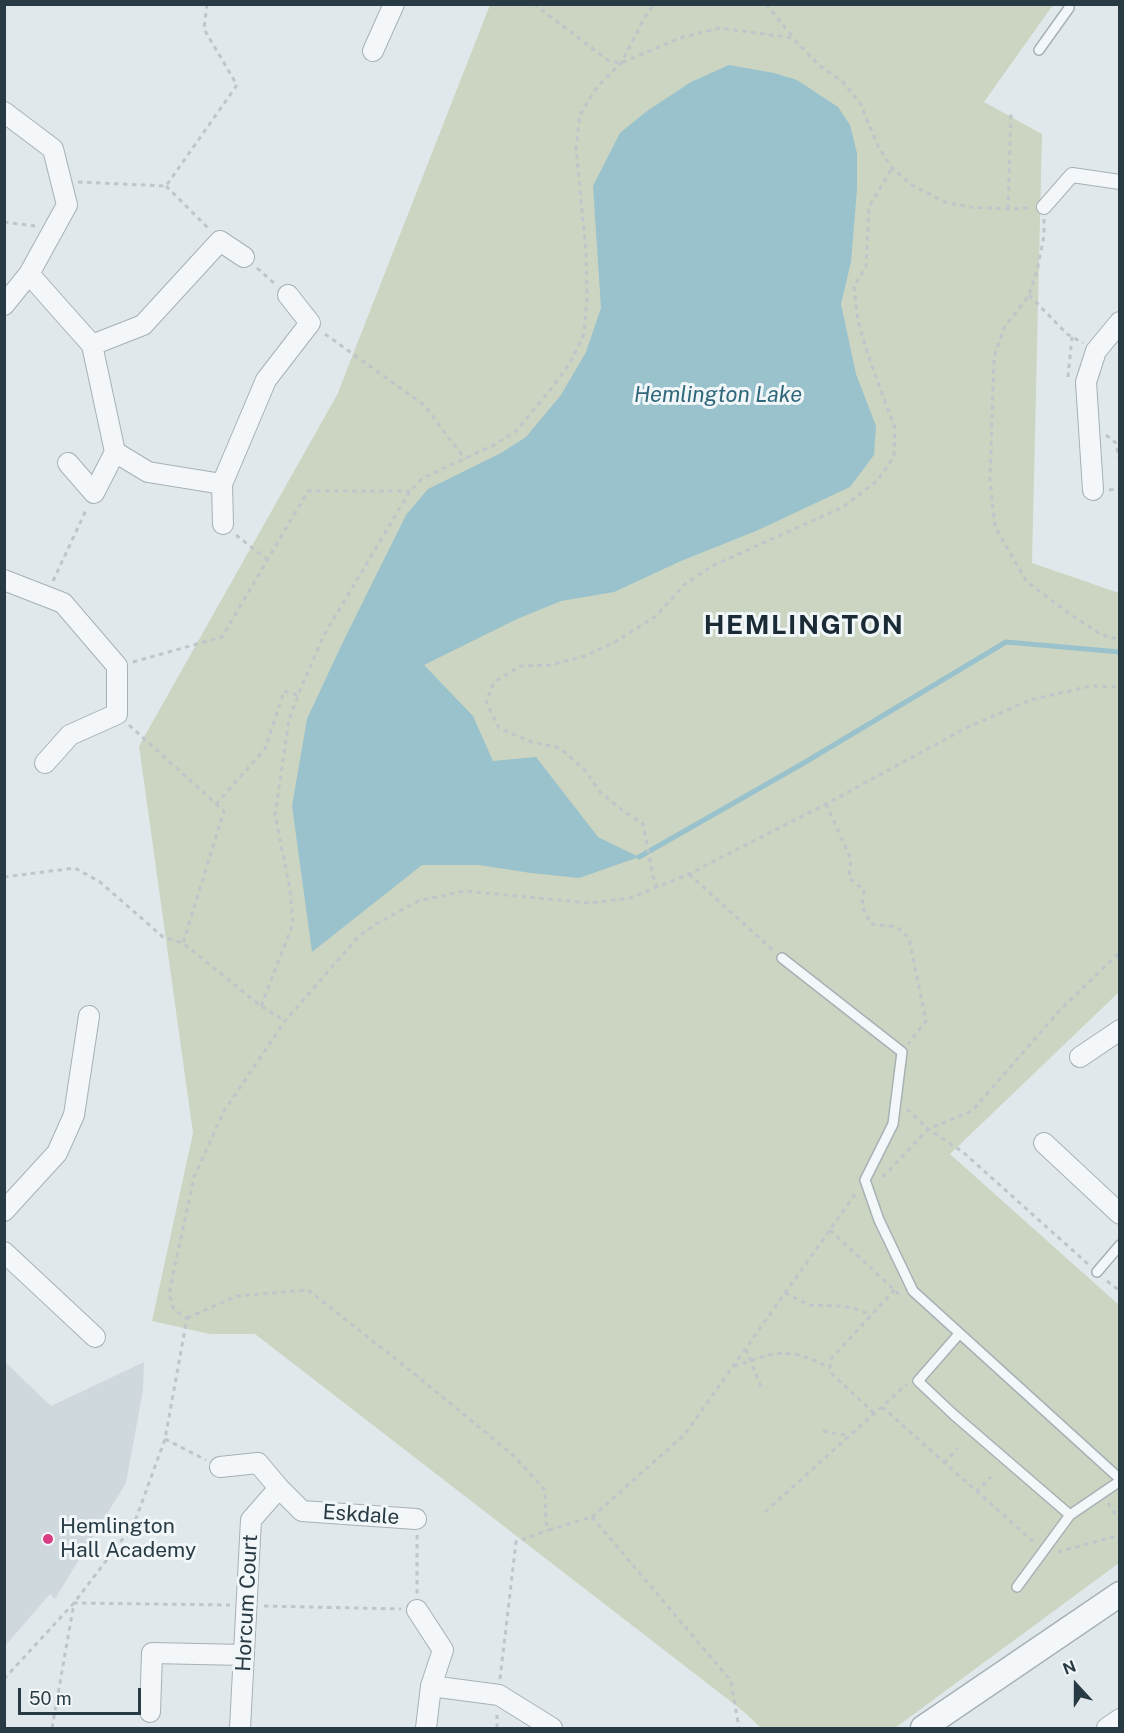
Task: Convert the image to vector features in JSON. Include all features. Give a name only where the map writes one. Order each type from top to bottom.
[{"type":"street","points":[[373,51],[394,4]]},
{"type":"street","points":[[4,112],[53,149],[68,205],[28,274],[4,305]]},
{"type":"street","points":[[1044,207],[1072,175],[1119,182]]},
{"type":"street","points":[[92,345],[143,325],[220,241],[244,257]]},
{"type":"street","points":[[28,274],[92,345],[115,452],[94,493],[68,463]]},
{"type":"street","points":[[223,524],[222,484],[266,380],[310,323],[288,295]]},
{"type":"street","points":[[1093,490],[1086,382],[1096,351],[1119,322]]},
{"type":"street","points":[[115,452],[148,472],[222,484]]},
{"type":"street","points":[[4,580],[63,603],[117,666],[117,714],[70,735],[45,763]]},
{"type":"street","points":[[4,1211],[57,1152],[70,1125],[74,1115],[89,1016]]},
{"type":"street","points":[[1080,1057],[1119,1030]]},
{"type":"street","points":[[1044,1143],[1119,1214]]},
{"type":"street","points":[[4,1252],[95,1337]]},
{"type":"street","name":"Eskdale","points":[[220,1467],[258,1463],[303,1512],[416,1519]]},
{"type":"street","name":"Horcum Court","points":[[240,1728],[251,1520],[279,1488]]},
{"type":"street","points":[[923,1728],[1119,1594]]},
{"type":"street","points":[[417,1610],[443,1650],[431,1686],[426,1728]]},
{"type":"street","points":[[150,1712],[153,1653],[244,1655]]},
{"type":"street","points":[[431,1686],[499,1695],[552,1728]]},
{"type":"street","points":[[1107,1728],[1119,1719]]},
{"type":"lane","points":[[1040,50],[1069,8],[1069,4]]},
{"type":"lane","points":[[782,958],[902,1052],[893,1124],[865,1180],[879,1220],[913,1291],[1119,1480],[1070,1515],[1017,1587]]},
{"type":"lane","points":[[1097,1272],[1119,1245]]},
{"type":"lane","points":[[958,1334],[918,1381],[1070,1515]]},
{"type":"path","points":[[166,186],[237,86],[204,29],[207,4]]},
{"type":"path","points":[[534,4],[609,61],[621,63],[683,37],[720,28],[793,38]]},
{"type":"path","points":[[261,1006],[293,924],[290,889],[275,815],[289,720],[298,695],[324,635],[410,490],[423,478],[494,445],[516,431],[570,363],[584,334],[587,298],[586,252],[576,148],[580,115],[597,87],[621,63],[654,4]]},
{"type":"path","points":[[766,4],[793,38],[819,65],[844,83],[860,103],[878,146],[892,168],[912,185],[945,202],[970,207],[1008,209],[1044,207],[1044,236],[1037,271],[1029,295],[1004,328],[994,357],[990,481],[995,527],[1027,582],[1100,634],[1119,640]]},
{"type":"path","points":[[1008,209],[1011,111]]},
{"type":"path","points":[[657,888],[644,824],[600,792],[585,770],[560,748],[532,742],[499,728],[486,702],[494,682],[521,666],[550,665],[585,656],[615,642],[656,616],[684,585],[712,566],[843,507],[878,480],[894,456],[895,428],[858,321],[854,286],[866,266],[869,207],[892,168]]},
{"type":"path","points":[[62,181],[166,186],[220,241]]},
{"type":"path","points":[[4,222],[54,228]]},
{"type":"path","points":[[244,257],[288,295]]},
{"type":"path","points":[[1029,295],[1067,334],[1096,351]]},
{"type":"path","points":[[310,323],[424,405],[465,459]]},
{"type":"path","points":[[117,666],[222,637],[308,491],[410,490]]},
{"type":"path","points":[[46,596],[94,493]]},
{"type":"path","points":[[223,524],[268,560]]},
{"type":"path","points":[[187,1318],[174,1310],[169,1294],[194,1177],[224,1111],[285,1021],[358,936],[418,901],[464,891],[590,903],[630,898],[689,874],[826,804],[966,728],[1030,700],[1091,686],[1119,687]]},
{"type":"path","points":[[216,804],[265,749],[285,691],[298,695]]},
{"type":"path","points":[[117,714],[224,811],[183,943]]},
{"type":"path","points":[[826,804],[851,859],[849,878],[864,890],[862,906],[871,924],[897,927],[909,938],[926,1021],[902,1052]]},
{"type":"path","points":[[4,877],[75,868],[100,882],[163,937],[183,943],[261,1006],[285,1021]]},
{"type":"path","points":[[689,874],[782,958]]},
{"type":"path","points":[[497,1728],[516,1542],[592,1516],[685,1434],[865,1180],[885,1175],[928,1129],[972,1112],[1059,1011],[1119,951]]},
{"type":"path","points":[[897,1099],[928,1129],[963,1152],[1119,1291]]},
{"type":"path","points":[[830,1230],[909,1303]]},
{"type":"path","points":[[874,1413],[833,1375],[830,1368],[831,1359],[907,1277]]},
{"type":"path","points":[[187,1318],[237,1296],[308,1290],[513,1455],[545,1490],[546,1521],[549,1530]]},
{"type":"path","points":[[785,1293],[809,1305],[842,1306],[871,1315]]},
{"type":"path","points":[[4,1679],[74,1604],[134,1524],[165,1439],[187,1318]]},
{"type":"path","points":[[746,1348],[760,1387]]},
{"type":"path","points":[[733,1367],[750,1360],[783,1353],[799,1355],[830,1368]]},
{"type":"path","points":[[765,1512],[908,1383],[918,1381]]},
{"type":"path","points":[[882,1407],[1044,1551],[1066,1551],[1119,1535]]},
{"type":"path","points":[[823,1431],[850,1436]]},
{"type":"path","points":[[165,1439],[220,1467]]},
{"type":"path","points":[[944,1463],[958,1448]]},
{"type":"path","points":[[976,1492],[992,1477]]},
{"type":"path","points":[[592,1516],[731,1681],[739,1728]]},
{"type":"shaded area","name":"Hemlington Hall Academy","points":[[5,1362],[51,1406],[144,1362],[143,1390],[126,1483],[55,1599],[50,1594],[5,1646]]},
{"type":"green space","points":[[490,5],[1053,5],[984,102],[1042,134],[1032,563],[1119,593],[1119,992],[950,1154],[1119,1305],[1119,1563],[895,1728],[761,1728],[743,1711],[255,1334],[210,1334],[152,1321],[193,1133],[139,746],[337,395]]},
{"type":"water","name":"Hemlington Lake","points":[[729,65],[774,73],[797,80],[838,107],[850,125],[857,153],[857,189],[851,262],[841,304],[856,374],[876,426],[874,455],[850,487],[756,531],[681,561],[614,592],[561,601],[517,619],[424,665],[473,716],[493,761],[536,757],[598,837],[639,857],[579,878],[479,865],[422,865],[312,952],[292,806],[307,719],[341,646],[406,515],[428,489],[501,453],[526,437],[561,395],[586,352],[601,308],[593,186],[620,133],[647,111],[691,82]]},
{"type":"waterway","points":[[639,857],[802,764],[1006,642],[1120,652]]},
{"type":"place","name":"Hemlington Hall Academy","points":[[48,1539]]},
{"type":"district","name":"HEMLINGTON","points":[[804,626]]}]
